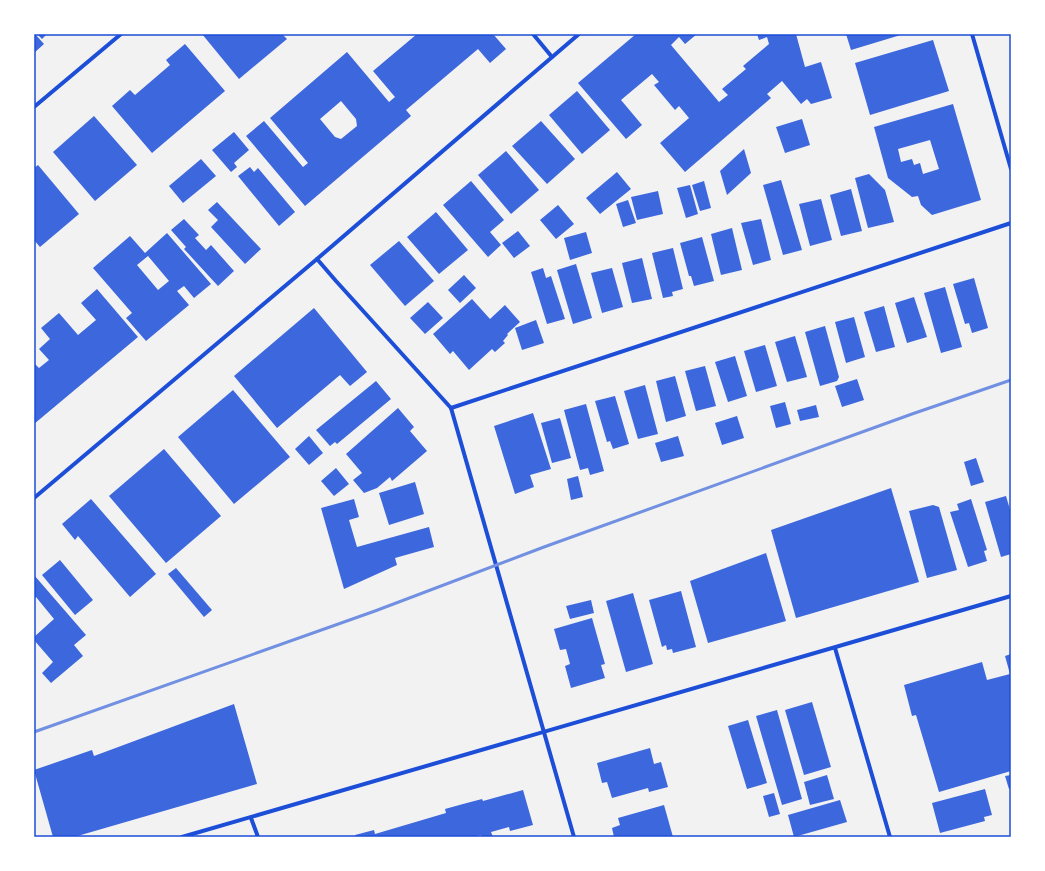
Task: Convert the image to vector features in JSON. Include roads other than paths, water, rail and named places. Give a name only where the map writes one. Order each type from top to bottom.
[{"type":"street","points":[[34,107],[121,34]]},
{"type":"street","points":[[533,34],[552,57]]},
{"type":"street","points":[[34,498],[318,259],[579,34]]},
{"type":"street","points":[[972,34],[1011,169]]},
{"type":"street","points":[[451,408],[1011,223]]},
{"type":"street","points":[[318,259],[336,281],[451,408],[574,837]]},
{"type":"street","points":[[182,837],[252,818],[1011,596]]},
{"type":"street","points":[[835,648],[890,837]]},
{"type":"street","points":[[252,818],[258,837]]},
{"type":"railway","points":[[34,732],[375,611],[544,547],[912,414],[1011,380]]}]
